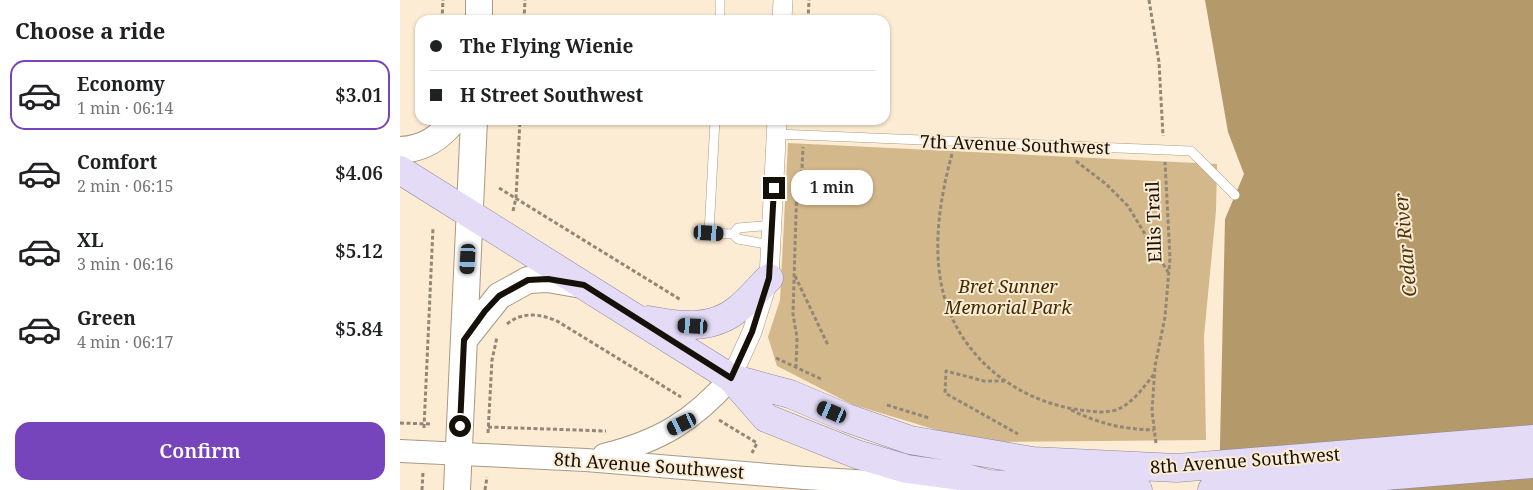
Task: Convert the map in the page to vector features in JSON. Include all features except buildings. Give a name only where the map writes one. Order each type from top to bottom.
[{"type":"main road","points":[[479,15],[480,0]]},
{"type":"main road","points":[[400,150],[412,150],[428,144],[442,134],[450,125]]},
{"type":"main road","points":[[458,490],[474,125]]},
{"type":"main road","points":[[400,170],[731,378],[790,394],[847,418],[910,440],[1033,470]]},
{"type":"main road","points":[[636,318],[672,325],[709,324],[739,309],[782,277]]},
{"type":"main road","points":[[464,340],[485,311],[499,296],[528,280],[548,279],[584,285]]},
{"type":"main road","name":"8th Avenue Southwest","points":[[731,378],[766,418],[856,454],[907,469],[959,476],[988,484],[1033,470],[1105,478],[1205,467],[1429,460]]},
{"type":"main road","points":[[1429,460],[1533,439]]},
{"type":"main road","points":[[1429,460],[1533,464]]},
{"type":"main road","name":"8th Avenue Southwest","points":[[1212,490],[1429,460]]},
{"type":"main road","name":"8th Avenue Southwest","points":[[1105,478],[1138,490]]},
{"type":"street","points":[[782,15],[783,0]]},
{"type":"street","points":[[586,460],[631,448],[682,424],[701,409],[731,378],[752,332],[782,277],[771,245],[777,127]]},
{"type":"street","name":"8th Avenue Southwest","points":[[400,451],[586,460],[780,479],[964,489],[988,484]]},
{"type":"lane","points":[[720,0],[720,15]]},
{"type":"lane","points":[[715,125],[709,233],[733,234],[738,239],[771,245]]},
{"type":"lane","name":"7th Avenue Southwest","points":[[777,127],[803,135],[955,143],[1191,151],[1235,195]]},
{"type":"lane","points":[[733,234],[738,228],[772,225]]},
{"type":"path","points":[[442,15],[443,0]]},
{"type":"path","points":[[524,15],[525,0]]},
{"type":"path","points":[[808,15],[809,0]]},
{"type":"path","name":"Ellis Trail","points":[[1149,0],[1159,62],[1169,202],[1168,274],[1165,317],[1155,374],[1152,411],[1156,443]]},
{"type":"path","points":[[513,211],[516,198],[520,125]]},
{"type":"path","points":[[796,368],[797,338],[782,277],[797,182],[802,169],[803,135]]},
{"type":"path","points":[[955,143],[947,173],[939,223],[938,261],[944,293],[960,333],[981,360],[1008,385],[1054,405],[1094,412],[1116,410],[1136,396],[1155,374]]},
{"type":"path","points":[[1058,147],[1106,184],[1128,206],[1168,274]]},
{"type":"path","points":[[499,188],[687,304]]},
{"type":"path","points":[[424,426],[433,228]]},
{"type":"path","points":[[782,277],[828,346]]},
{"type":"path","points":[[504,327],[518,318],[529,314],[543,315],[557,321],[685,400],[678,404]]},
{"type":"path","points":[[488,433],[486,427],[492,360],[495,342],[500,332]]},
{"type":"path","points":[[776,358],[828,383]]},
{"type":"path","points":[[1005,381],[984,381],[946,371],[945,393],[1033,470]]},
{"type":"path","points":[[881,403],[936,420]]},
{"type":"path","points":[[1067,408],[1098,423],[1125,429],[1154,430]]},
{"type":"path","points":[[701,409],[757,443]]},
{"type":"path","points":[[400,423],[424,426],[430,424]]},
{"type":"path","points":[[486,427],[595,432],[611,430]]},
{"type":"path","points":[[422,490],[423,472]]},
{"type":"path","points":[[485,490],[486,477]]},
{"type":"green space","name":"Bret Sunner Memorial Park","points":[[788,143],[1217,164],[1216,211],[1204,336],[1206,440],[997,442],[943,432],[851,404],[777,366],[768,337],[780,300]]},
{"type":"water","name":"Cedar River","points":[[1205,0],[1533,0],[1533,490],[1219,490],[1225,219],[1244,174],[1228,132]]},
{"type":"route","points":[[460,426],[464,340],[485,311],[499,296],[528,280],[548,279],[584,285],[731,378],[744,354],[769,278],[774,188]]}]
